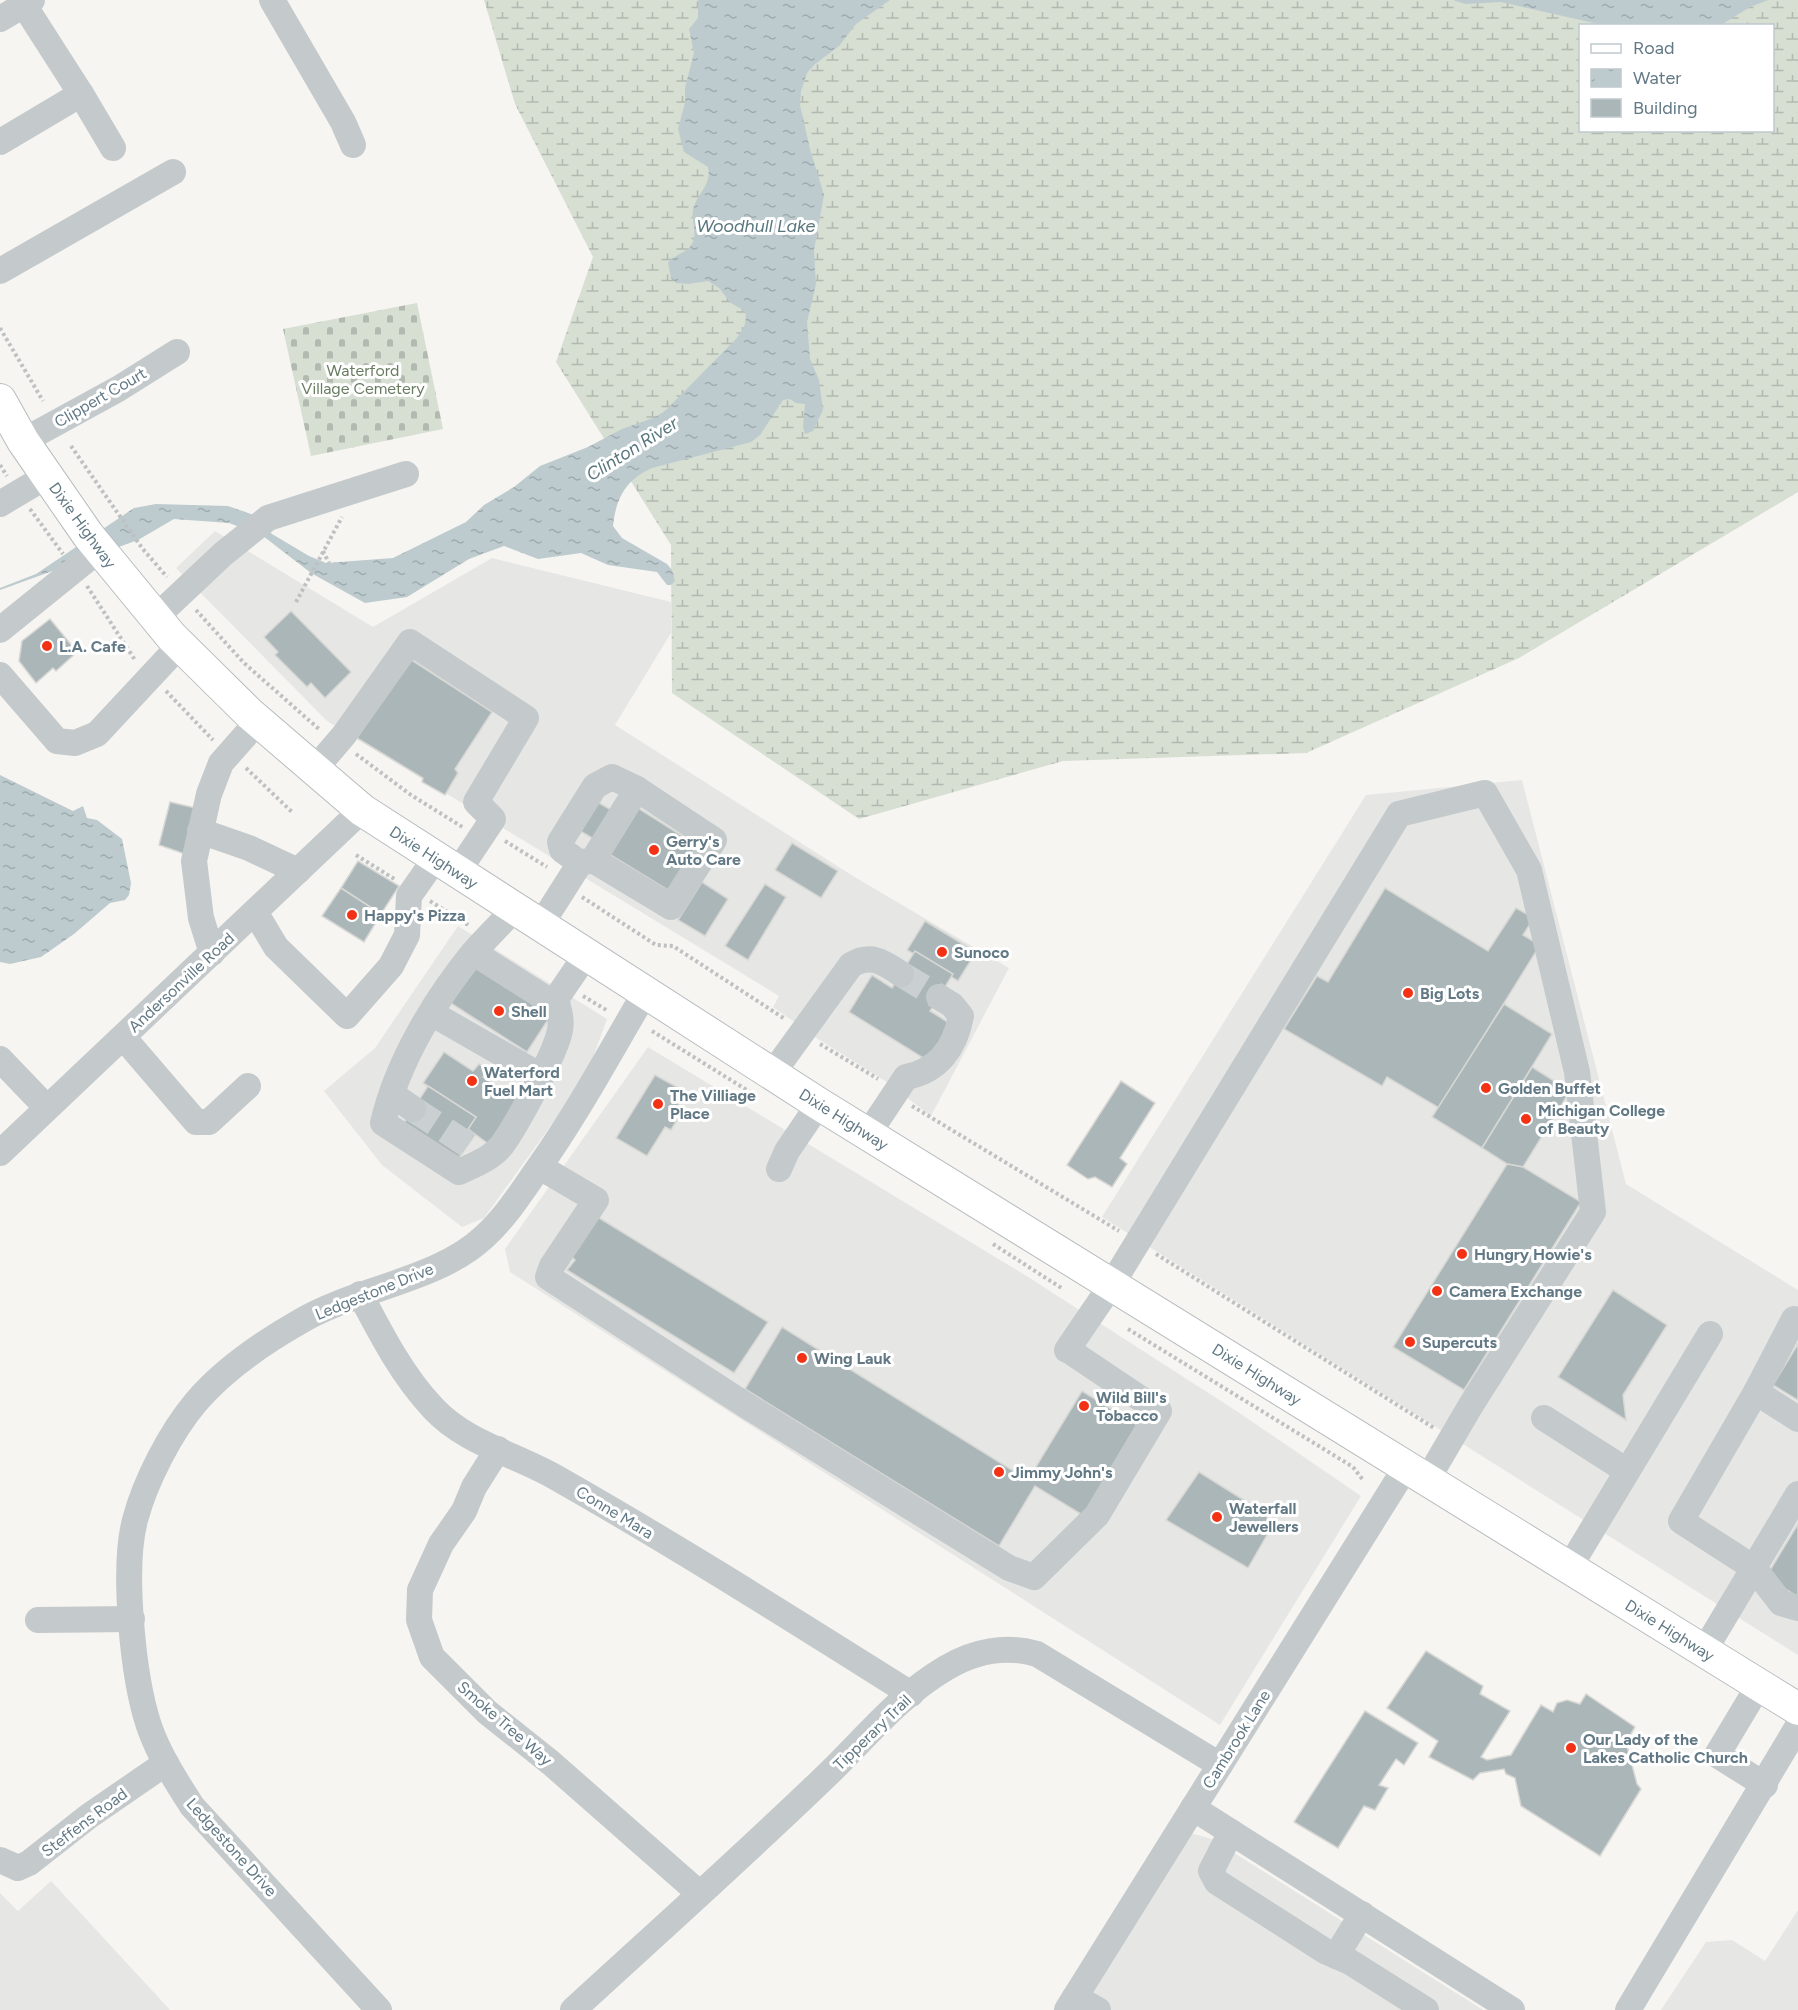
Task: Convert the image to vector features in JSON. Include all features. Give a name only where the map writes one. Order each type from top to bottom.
[{"type":"main road","name":"Dixie Highway","points":[[0,400],[23,441],[99,550],[155,618],[258,721],[362,810],[819,1104],[1798,1709]]},
{"type":"street","points":[[272,0],[343,122],[353,145]]},
{"type":"street","points":[[0,19],[28,3],[113,148]]},
{"type":"street","points":[[0,142],[81,94]]},
{"type":"street","points":[[0,271],[173,172]]},
{"type":"street","name":"Clippert Court","points":[[23,441],[118,389],[177,352]]},
{"type":"street","points":[[155,618],[245,535],[268,518],[406,474]]},
{"type":"street","points":[[0,504],[47,476]]},
{"type":"street","points":[[0,630],[99,550]]},
{"type":"street","points":[[255,912],[276,947],[347,1016],[391,966],[407,935],[409,896],[483,834],[493,819],[476,802],[526,718],[410,642],[338,742],[315,769]]},
{"type":"street","points":[[0,675],[57,741],[64,744],[75,743],[97,734],[180,645]]},
{"type":"street","points":[[212,953],[201,918],[194,861],[209,794],[221,763],[258,721]]},
{"type":"street","points":[[612,777],[637,789],[714,840],[671,907],[580,869],[562,850],[560,842],[595,786],[612,777]]},
{"type":"street","points":[[540,926],[637,789]]},
{"type":"street","name":"Cambrook Lane","points":[[1071,2004],[1220,1765],[1417,1474],[1471,1405],[1593,1212],[1577,1072],[1529,870],[1485,793],[1399,814],[1138,1243]]},
{"type":"street","name":"Andersonville Road","points":[[0,1153],[362,810]]},
{"type":"street","points":[[201,831],[249,848],[298,871]]},
{"type":"street","points":[[514,909],[474,953],[431,1013],[400,1072],[403,1102],[382,1123],[459,1172],[478,1151],[501,1146],[541,1076],[559,1033],[561,1016],[556,999]]},
{"type":"street","points":[[474,953],[545,998],[556,999]]},
{"type":"street","points":[[556,999],[586,955]]},
{"type":"street","points":[[772,1074],[851,965],[863,958],[877,958],[901,974]]},
{"type":"street","name":"Ledgestone Drive","points":[[379,2010],[192,1806],[166,1763],[150,1727],[142,1695],[132,1619],[130,1576],[135,1521],[162,1454],[196,1402],[248,1355],[303,1320],[360,1294],[420,1273],[459,1256],[500,1221],[540,1167],[645,993]]},
{"type":"street","points":[[868,1134],[906,1077],[923,1074],[936,1066],[958,1031],[961,1016],[952,1005],[939,997]]},
{"type":"street","points":[[431,1013],[541,1076]]},
{"type":"street","points":[[123,1036],[196,1122],[209,1122],[248,1086]]},
{"type":"street","points":[[0,1059],[47,1108]]},
{"type":"street","points":[[779,1169],[787,1151],[819,1104]]},
{"type":"street","points":[[540,1167],[596,1200],[552,1266],[548,1278],[747,1406],[999,1562],[1034,1577],[1097,1515],[1160,1411],[1070,1352],[1138,1243]]},
{"type":"street","name":"Conne Mara","points":[[360,1294],[383,1339],[406,1374],[434,1409],[464,1433],[553,1476],[714,1570],[911,1694]]},
{"type":"street","points":[[1798,1321],[1794,1319],[1756,1392],[1682,1521],[1754,1568],[1781,1603],[1798,1608]]},
{"type":"street","points":[[1569,1568],[1710,1334]]},
{"type":"street","points":[[1756,1392],[1798,1419]]},
{"type":"street","points":[[1544,1418],[1627,1471]]},
{"type":"street","name":"Smoke Tree Way","points":[[498,1449],[474,1487],[464,1511],[441,1544],[420,1590],[418,1620],[432,1657],[487,1712],[551,1763],[699,1893]]},
{"type":"street","points":[[1704,1651],[1798,1494]]},
{"type":"street","points":[[38,1620],[132,1619]]},
{"type":"street","name":"Tipperary Trail","points":[[573,2010],[911,1694],[946,1668],[975,1654],[1007,1648],[1037,1654],[1220,1765]]},
{"type":"street","points":[[1759,1685],[1717,1755],[1765,1785]]},
{"type":"street","points":[[1628,2010],[1765,1785],[1798,1726]]},
{"type":"street","name":"Steffens Road","points":[[2,1865],[18,1868],[37,1859],[89,1816],[166,1763]]},
{"type":"street","points":[[1193,1808],[1512,2010]]},
{"type":"street","points":[[1231,1832],[1211,1870],[1217,1882],[1426,2010]]},
{"type":"street","points":[[1336,1956],[1362,1914]]},
{"type":"street","points":[[1071,2004],[1098,2010]]},
{"type":"path","points":[[0,327],[43,401]]},
{"type":"path","points":[[71,446],[142,548]]},
{"type":"path","points":[[296,602],[356,490]]},
{"type":"path","points":[[322,554],[329,563]]},
{"type":"path","points":[[195,609],[244,663],[319,729],[411,795],[464,828],[502,839],[552,870],[580,869],[584,898],[656,945],[673,946],[895,1092],[913,1107],[1138,1243],[1437,1430]]},
{"type":"path","points":[[240,765],[293,813]]},
{"type":"path","points":[[1128,1329],[1353,1467],[1363,1480]]},
{"type":"shaded area","points":[[215,531],[373,627],[492,558],[671,602],[671,633],[615,725],[853,876],[1009,968],[931,1116],[885,1081],[818,1039],[773,1007],[779,996],[327,721],[176,568]]},
{"type":"shaded area","points":[[1522,780],[1626,1184],[1798,1290],[1798,1655],[1102,1217],[1366,795]]},
{"type":"shaded area","points":[[458,926],[607,1019],[586,1077],[484,1218],[462,1227],[382,1165],[324,1091],[375,1048]]},
{"type":"shaded area","points":[[648,1047],[1025,1275],[1238,1412],[1361,1496],[1220,1725],[510,1272],[505,1249]]},
{"type":"shaded area","points":[[1190,1833],[1212,1839],[1483,2010],[1087,2010],[1097,1984]]},
{"type":"shaded area","points":[[51,1881],[170,2010],[0,2010],[0,1893],[18,1911]]},
{"type":"shaded area","points":[[1798,1910],[1798,2010],[1661,2010],[1706,1942],[1732,1940],[1765,1961]]},
{"type":"green space","points":[[484,0],[1798,0],[1798,492],[1519,658],[1306,753],[1063,761],[859,819],[672,693],[671,545],[556,362],[593,257],[515,104]]},
{"type":"green space","name":"Waterford Village Cemetery","points":[[417,303],[443,429],[311,456],[283,329]]},
{"type":"water","name":"Woodhull Lake","points":[[698,0],[890,0],[856,24],[839,46],[814,65],[807,73],[801,91],[800,105],[824,195],[814,250],[816,284],[807,322],[810,359],[819,380],[823,410],[813,431],[805,434],[803,427],[805,404],[796,403],[790,399],[783,400],[760,435],[751,442],[652,468],[643,472],[629,484],[620,498],[613,526],[622,538],[667,564],[672,570],[675,581],[671,585],[667,585],[657,572],[608,565],[581,553],[538,559],[504,546],[469,559],[407,597],[365,603],[311,573],[263,536],[229,523],[174,519],[138,540],[0,590],[0,588],[36,574],[134,508],[156,504],[228,506],[251,514],[272,534],[309,556],[326,563],[393,558],[466,522],[484,505],[514,487],[540,466],[588,447],[622,429],[656,417],[666,410],[736,339],[746,319],[745,311],[731,303],[719,288],[708,281],[676,283],[671,278],[668,263],[693,243],[693,210],[709,174],[708,167],[684,152],[678,129],[694,53],[689,29],[698,18]]},
{"type":"water","points":[[1453,0],[1768,0],[1750,7],[1723,24],[1598,24],[1501,2],[1465,4]]},
{"type":"water","points":[[0,775],[73,811],[83,806],[87,818],[97,820],[122,839],[131,883],[129,895],[125,900],[110,903],[74,934],[41,957],[10,964],[0,962]]},
{"type":"building","points":[[291,611],[351,672],[325,698],[311,683],[307,687],[275,655],[278,652],[264,637]]},
{"type":"building","name":"L.A. Cafe","points":[[50,619],[77,652],[56,671],[53,668],[36,683],[19,661],[22,641]]},
{"type":"building","points":[[407,657],[492,712],[455,769],[458,773],[445,795],[422,782],[423,778],[357,738]]},
{"type":"building","points":[[578,791],[615,812],[597,841],[560,819]]},
{"type":"building","points":[[170,802],[200,809],[188,855],[159,845]]},
{"type":"building","name":"Gerry's Auto Care","points":[[638,808],[700,847],[671,892],[609,854]]},
{"type":"building","points":[[792,843],[838,871],[821,898],[775,870]]},
{"type":"building","points":[[358,861],[399,886],[381,914],[341,888]]},
{"type":"building","points":[[702,882],[728,899],[705,936],[678,920]]},
{"type":"building","points":[[765,884],[786,897],[748,960],[725,946]]},
{"type":"building","name":"Happy's Pizza","points":[[341,888],[381,914],[364,942],[322,916]]},
{"type":"building","name":"Big Lots","points":[[1385,888],[1488,951],[1516,908],[1534,918],[1523,935],[1540,945],[1439,1108],[1387,1077],[1382,1086],[1284,1029],[1317,976],[1328,982]]},
{"type":"building","points":[[925,921],[976,952],[958,981],[907,950]]},
{"type":"building","points":[[915,951],[953,974],[930,1011],[951,1024],[928,1061],[849,1012],[872,975],[892,988]]},
{"type":"building","points":[[472,965],[551,1015],[527,1052],[449,1002]]},
{"type":"building","name":"Golden Buffet","points":[[1504,1004],[1552,1034],[1482,1148],[1432,1117]]},
{"type":"building","points":[[444,1052],[473,1071],[479,1064],[487,1070],[483,1077],[518,1099],[490,1145],[468,1129],[476,1117],[423,1083]]},
{"type":"building","name":"Michigan College of Beauty","points":[[1532,1067],[1570,1091],[1523,1167],[1507,1164],[1482,1148]]},
{"type":"building","name":"The Villiage Place","points":[[655,1075],[686,1092],[672,1116],[677,1120],[671,1130],[665,1127],[647,1156],[616,1138]]},
{"type":"building","points":[[1121,1081],[1155,1103],[1120,1158],[1127,1164],[1112,1187],[1095,1177],[1088,1179],[1067,1165]]},
{"type":"building","points":[[428,1086],[476,1117],[468,1129],[475,1135],[458,1159],[402,1126]]},
{"type":"building","points":[[1507,1164],[1523,1167],[1581,1202],[1464,1390],[1393,1347]]},
{"type":"building","points":[[596,1216],[768,1322],[734,1373],[567,1270],[575,1260],[571,1256]]},
{"type":"building","points":[[1613,1290],[1667,1325],[1623,1395],[1626,1420],[1558,1377]]},
{"type":"building","points":[[782,1327],[1028,1480],[1082,1391],[1139,1426],[1084,1516],[1035,1486],[999,1546],[745,1389]]},
{"type":"building","points":[[1798,1344],[1798,1400],[1773,1385]]},
{"type":"building","name":"Waterfall Jewellers","points":[[1199,1472],[1266,1514],[1271,1528],[1248,1568],[1166,1520]]},
{"type":"building","points":[[1798,1524],[1798,1597],[1766,1577]]},
{"type":"building","name":"Our Lady of the Lakes Catholic Church","points":[[1426,1651],[1483,1686],[1480,1694],[1510,1711],[1481,1757],[1487,1760],[1511,1755],[1541,1705],[1553,1712],[1557,1703],[1567,1700],[1580,1704],[1586,1694],[1635,1727],[1626,1742],[1637,1784],[1641,1789],[1600,1856],[1521,1806],[1515,1778],[1506,1774],[1504,1769],[1480,1773],[1473,1780],[1429,1757],[1438,1741],[1387,1708]]},
{"type":"building","points":[[1365,1711],[1418,1743],[1404,1765],[1396,1759],[1379,1785],[1388,1788],[1375,1810],[1364,1806],[1338,1848],[1294,1822]]},
{"type":"tunnel","points":[[901,974],[939,997]]},
{"type":"tunnel","points":[[413,1109],[468,1145]]},
{"type":"place","name":"L.A. Cafe","points":[[47,646]]},
{"type":"place","name":"Gerry's Auto Care","points":[[654,850]]},
{"type":"place","name":"Happy's Pizza","points":[[352,915]]},
{"type":"place","name":"Sunoco","points":[[942,952]]},
{"type":"place","name":"Big Lots","points":[[1408,993]]},
{"type":"place","name":"Shell","points":[[499,1011]]},
{"type":"place","name":"Waterford Fuel Mart","points":[[472,1081]]},
{"type":"place","name":"Golden Buffet","points":[[1486,1088]]},
{"type":"place","name":"The Villiage Place","points":[[658,1104]]},
{"type":"place","name":"Michigan College of Beauty","points":[[1526,1119]]},
{"type":"place","name":"Hungry Howie's","points":[[1462,1254]]},
{"type":"place","name":"Camera Exchange","points":[[1437,1291]]},
{"type":"place","name":"Supercuts","points":[[1410,1342]]},
{"type":"place","name":"Wing Lauk","points":[[802,1358]]},
{"type":"place","name":"Wild Bill's Tobacco","points":[[1084,1406]]},
{"type":"place","name":"Jimmy John's","points":[[999,1472]]},
{"type":"place","name":"Waterfall Jewellers","points":[[1217,1517]]},
{"type":"place","name":"Our Lady of the Lakes Catholic Church","points":[[1571,1748]]},
{"type":"water label","name":"Clinton River","points":[[632,449]]}]
